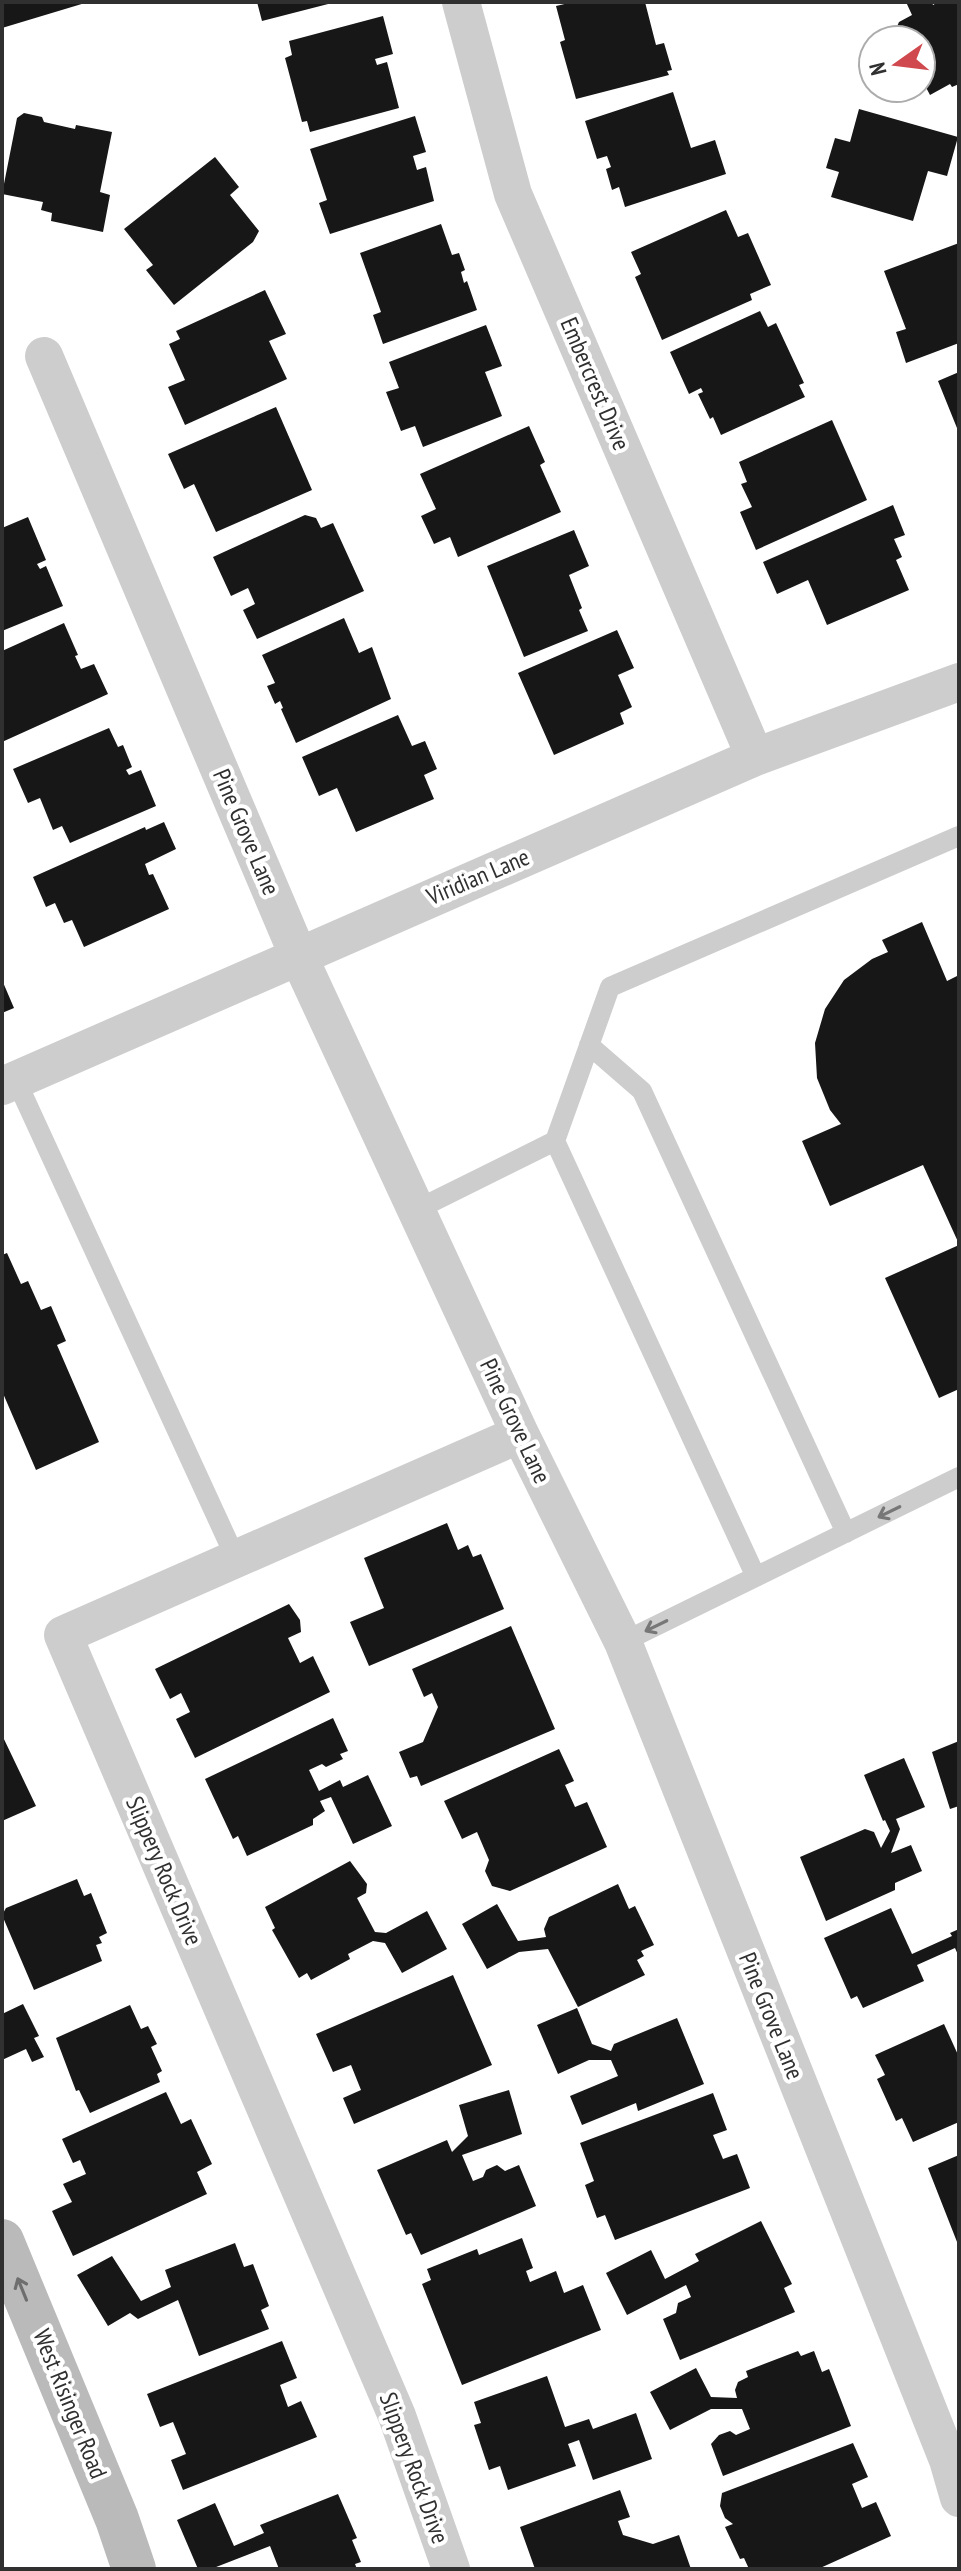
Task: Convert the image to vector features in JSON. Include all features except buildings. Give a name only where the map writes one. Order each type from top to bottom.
[{"type":"main road","name":"West Risinger Road","points":[[2,2241],[117,2519],[134,2569]]},
{"type":"street","name":"Embercrest Drive","points":[[461,2],[513,194],[755,757]]},
{"type":"street","name":"Pine Grove Lane","points":[[44,356],[298,955],[520,1434],[623,1642],[948,2460],[959,2498]]},
{"type":"street","name":"Viridian Lane","points":[[9,1083],[755,757],[959,682]]},
{"type":"street","name":"Slippery Rock Drive","points":[[451,2569],[397,2416],[63,1635],[520,1434]]},
{"type":"lane","points":[[416,1210],[555,1141],[610,987],[959,836]]},
{"type":"lane","points":[[589,1045],[642,1091],[846,1533]]},
{"type":"lane","points":[[9,1083],[236,1559]]},
{"type":"lane","points":[[555,1141],[756,1577]]},
{"type":"lane","points":[[623,1642],[959,1477]]}]
